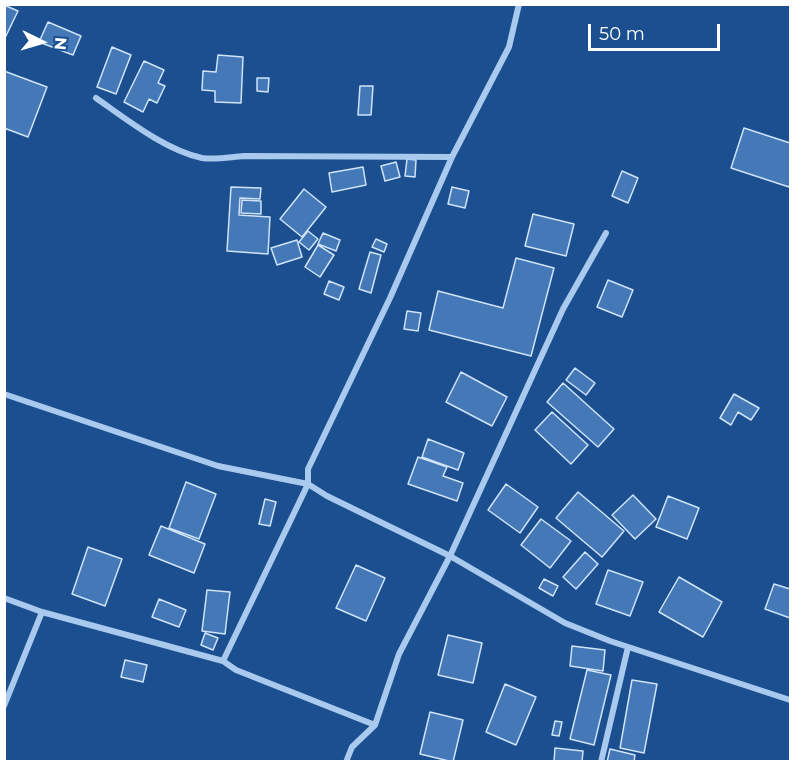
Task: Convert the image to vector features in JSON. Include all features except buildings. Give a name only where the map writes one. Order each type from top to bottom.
[{"type":"street","points":[[223,661],[308,484],[308,469],[390,298],[452,157],[509,46],[519,4]]},
{"type":"street","points":[[96,98],[147,134],[201,158],[244,156],[452,157]]},
{"type":"street","points":[[346,762],[352,747],[375,724],[399,654],[450,556],[563,309],[606,233]]},
{"type":"street","points":[[4,394],[218,466],[308,484],[327,496],[450,556],[565,623],[628,647],[790,700]]},
{"type":"street","points":[[4,598],[42,612],[223,661],[236,670],[375,724]]},
{"type":"street","points":[[4,706],[42,612]]},
{"type":"street","points":[[601,762],[628,647]]}]
